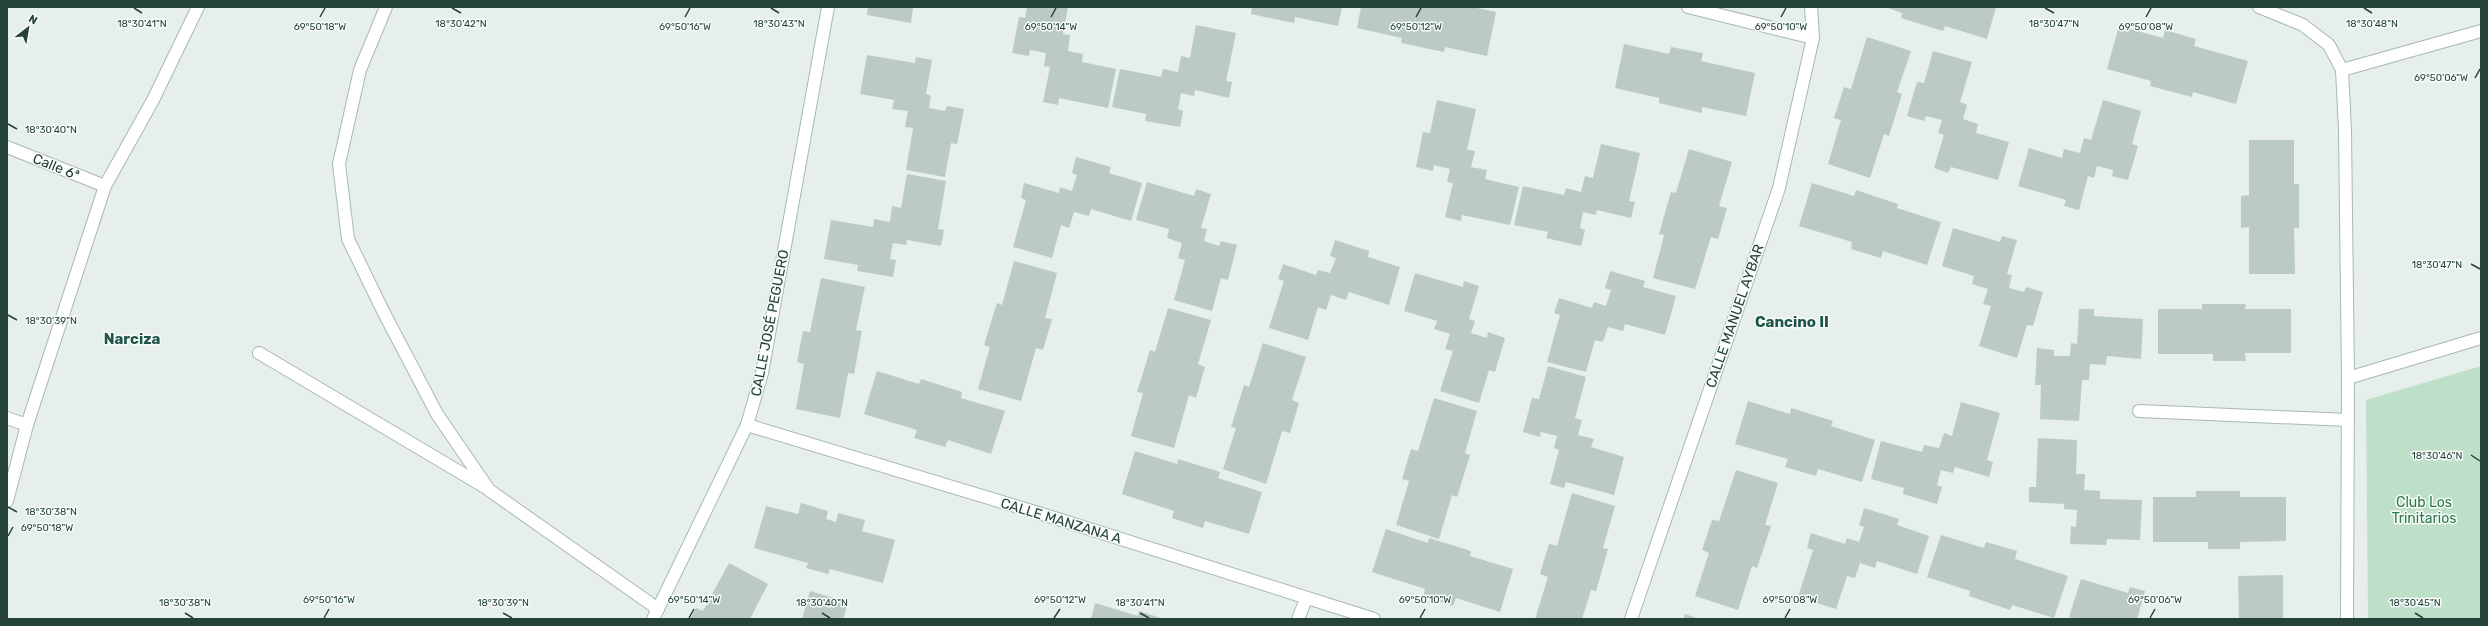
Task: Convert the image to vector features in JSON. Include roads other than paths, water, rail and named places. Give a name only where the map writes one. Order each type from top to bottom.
[{"type":"street","points":[[7,501],[27,425],[105,186],[153,100],[198,7]]},
{"type":"street","points":[[386,7],[360,70],[339,164],[348,239],[383,311],[437,414],[489,490]]},
{"type":"street","name":"CALLE JOSÉ PEGUERO","points":[[655,614],[747,425],[762,373],[828,7]]},
{"type":"street","points":[[1688,7],[1813,38]]},
{"type":"street","name":"CALLE MANUEL AYBAR","points":[[1631,619],[1779,188],[1813,38],[1811,7]]},
{"type":"street","points":[[2259,7],[2303,25],[2329,45],[2342,70],[2345,130],[2348,378],[2347,619]]},
{"type":"street","points":[[2342,70],[2481,31]]},
{"type":"street","name":"Calle 6ª","points":[[7,147],[105,186]]},
{"type":"street","points":[[2348,378],[2481,338]]},
{"type":"street","points":[[259,353],[489,490],[655,614]]},
{"type":"street","points":[[2139,411],[2348,420]]},
{"type":"street","points":[[7,418],[27,425]]},
{"type":"street","name":"CALLE MANZANA A","points":[[747,425],[1045,515],[1306,599],[1374,619]]},
{"type":"street","points":[[1298,619],[1306,599]]},
{"type":"district","name":"Cancino II","points":[[1792,322]]},
{"type":"district","name":"Narciza","points":[[132,339]]},
{"type":"park label","name":"Club Los Trinitarios","points":[[2424,510]]}]
